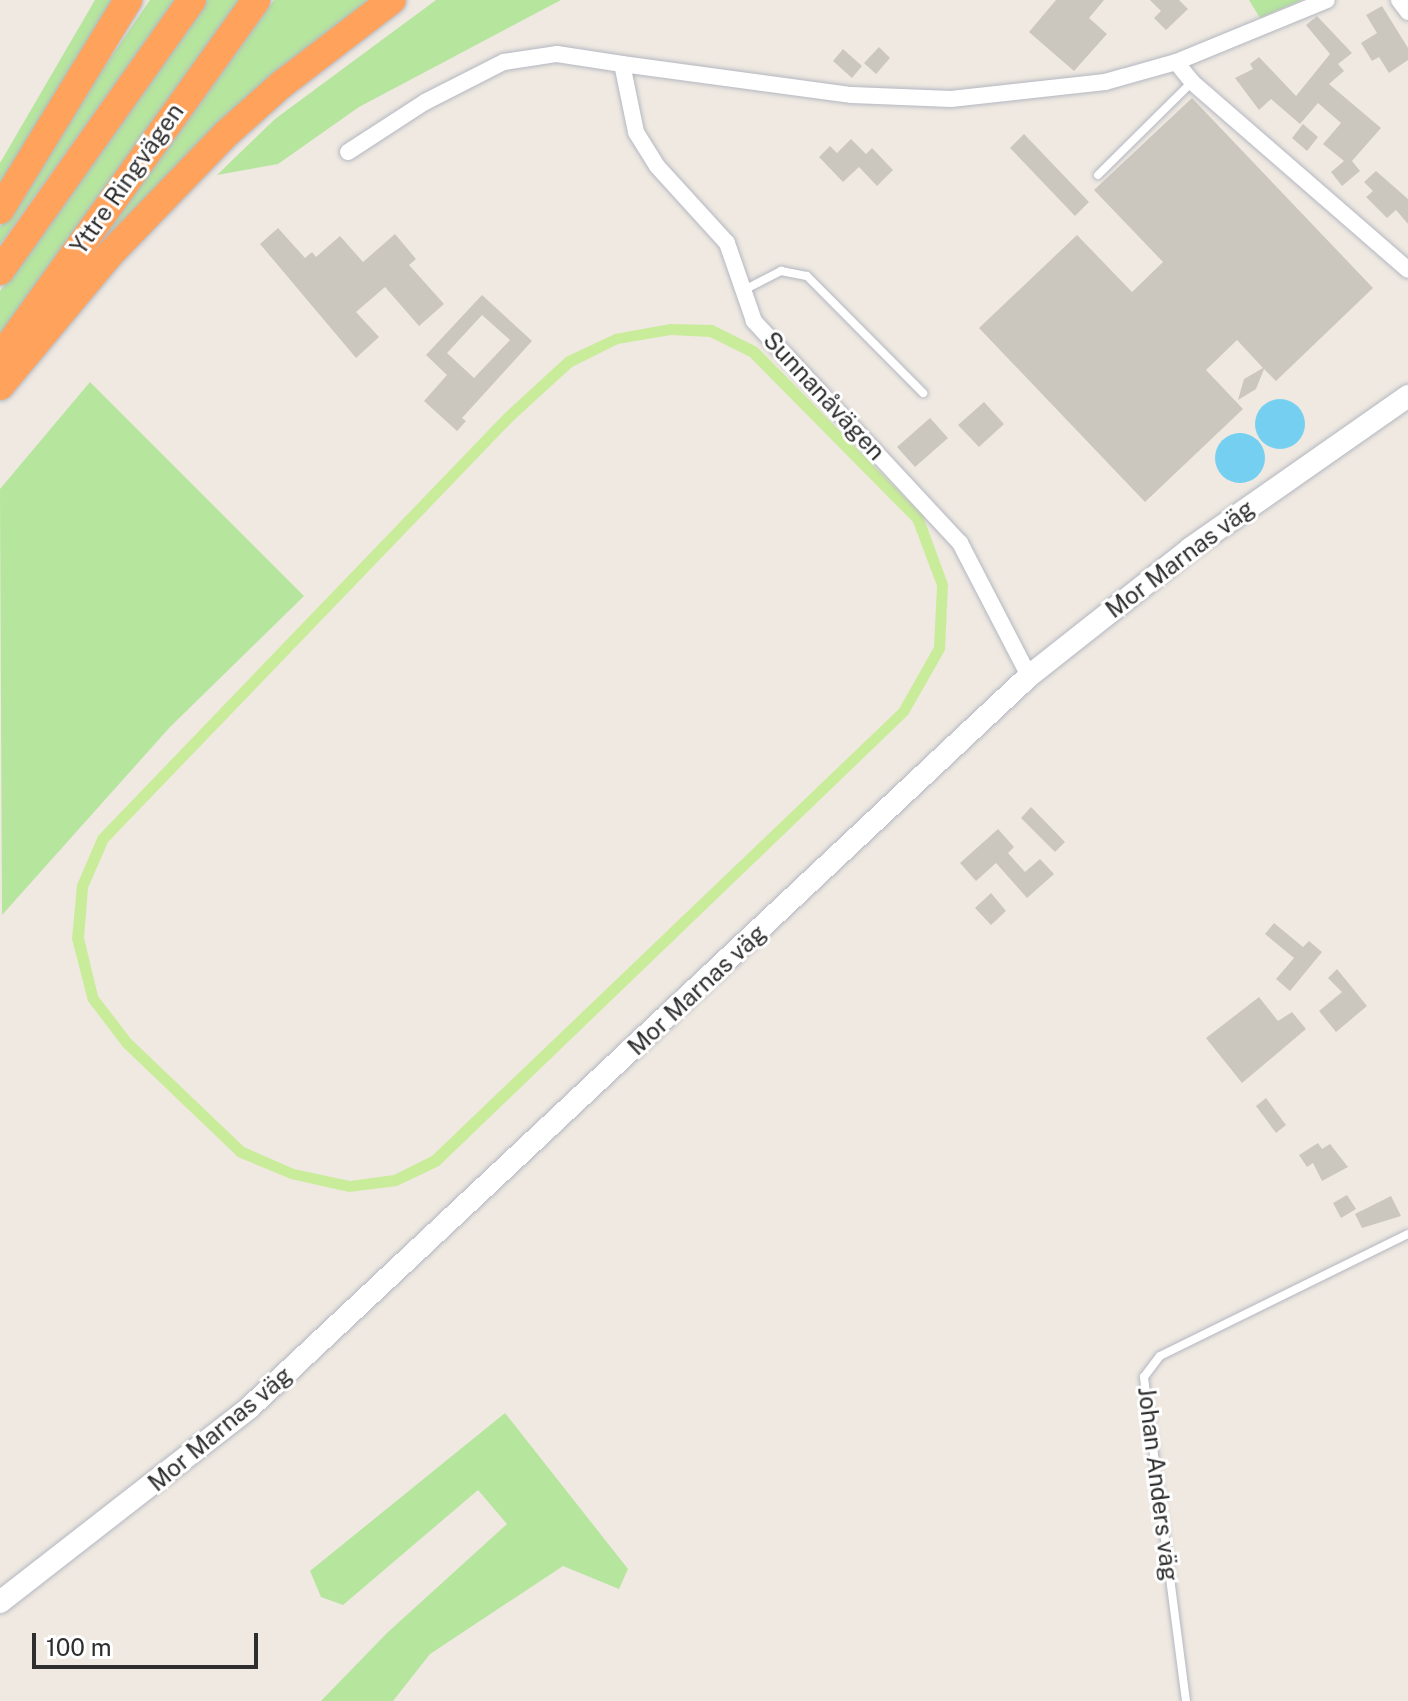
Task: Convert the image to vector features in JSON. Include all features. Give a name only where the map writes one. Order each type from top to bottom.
[{"type":"highway","points":[[0,210],[128,0]]},
{"type":"highway","points":[[63,105],[141,0]]},
{"type":"highway","name":"Yttre Ringvägen","points":[[0,271],[192,0]]},
{"type":"highway","name":"Yttre Ringvägen","points":[[0,358],[256,0]]},
{"type":"highway","points":[[0,386],[109,255],[216,144],[282,84],[392,0]]},
{"type":"street","points":[[348,152],[425,102],[504,62],[557,54],[852,95],[951,99],[1105,82],[1176,62],[1327,0]]},
{"type":"street","points":[[1399,0],[1408,12]]},
{"type":"street","points":[[1176,62],[1192,82],[1408,270]]},
{"type":"street","name":"Sunnanåvägen","points":[[622,64],[636,132],[657,166],[727,243],[754,321],[960,543],[1029,676]]},
{"type":"street","name":"Mor Marnas väg","points":[[0,1602],[76,1547],[249,1408],[1029,676],[1191,548],[1408,396]]},
{"type":"lane","points":[[1098,175],[1192,82]]},
{"type":"lane","points":[[744,290],[781,271],[807,276],[923,393]]},
{"type":"lane","name":"Johan Anders väg","points":[[1186,1701],[1144,1377],[1160,1356],[1408,1234]]},
{"type":"green space","points":[[95,0],[122,0],[0,191],[0,163]]},
{"type":"green space","points":[[150,0],[175,0],[0,245],[0,227],[49,147]]},
{"type":"green space","points":[[207,0],[243,0],[0,341],[0,291]]},
{"type":"green space","points":[[274,0],[376,0],[72,281]]},
{"type":"green space","points":[[436,0],[561,0],[359,107],[278,164],[217,175],[275,119]]},
{"type":"green space","points":[[1249,0],[1302,0],[1260,18]]},
{"type":"green space","points":[[670,324],[713,325],[757,347],[923,516],[948,584],[945,650],[908,715],[439,1166],[397,1186],[349,1192],[291,1179],[238,1157],[123,1047],[88,1001],[72,939],[77,885],[98,836],[505,413],[566,357],[615,334]],"holes":[[[671,335],[710,337],[750,357],[913,522],[937,586],[934,647],[899,709],[432,1156],[394,1175],[350,1181],[294,1169],[244,1147],[131,1039],[98,996],[84,938],[88,888],[108,842],[513,421],[572,367],[618,344]]]},
{"type":"green space","points":[[90,382],[304,596],[170,727],[2,915],[0,489]]},
{"type":"green space","points":[[505,1413],[628,1569],[619,1589],[563,1566],[430,1654],[393,1701],[321,1701],[387,1633],[507,1524],[478,1490],[343,1605],[321,1597],[310,1571]]},
{"type":"water","points":[[1280,399],[1298,406],[1305,424],[1298,442],[1280,449],[1262,442],[1255,424],[1262,406]]},
{"type":"water","points":[[1240,433],[1258,440],[1265,458],[1258,476],[1240,483],[1222,476],[1215,458],[1222,440]]},
{"type":"building","points":[[1056,0],[1104,0],[1089,18],[1107,34],[1074,71],[1029,32]]},
{"type":"building","points":[[1150,0],[1179,0],[1188,9],[1166,30],[1154,18],[1161,11]]},
{"type":"building","points":[[1382,6],[1408,48],[1408,60],[1389,73],[1379,57],[1372,61],[1361,43],[1377,33],[1366,15]]},
{"type":"building","points":[[1317,16],[1352,53],[1338,64],[1344,71],[1329,84],[1381,128],[1352,161],[1360,171],[1342,186],[1331,172],[1344,161],[1323,144],[1341,123],[1318,103],[1300,124],[1271,99],[1259,110],[1235,78],[1253,69],[1250,64],[1259,57],[1296,96],[1330,54],[1306,25]]},
{"type":"building","points":[[879,47],[890,58],[876,74],[864,63]]},
{"type":"building","points":[[843,49],[862,66],[852,78],[833,61]]},
{"type":"building","points":[[1192,98],[1373,288],[1276,381],[1264,369],[1256,389],[1238,400],[1244,379],[1263,368],[1237,340],[1206,370],[1243,409],[1145,502],[979,328],[1077,235],[1132,292],[1163,262],[1094,190]]},
{"type":"building","points":[[1303,124],[1318,137],[1307,151],[1292,138]]},
{"type":"building","points":[[1024,134],[1089,202],[1075,216],[1010,148]]},
{"type":"building","points":[[851,139],[866,154],[872,148],[893,170],[877,186],[859,167],[843,182],[819,157],[830,146],[837,153]]},
{"type":"building","points":[[1376,171],[1408,199],[1408,224],[1396,210],[1387,218],[1366,197],[1373,191],[1364,182]]},
{"type":"building","points":[[278,228],[305,258],[312,252],[316,257],[340,236],[363,262],[395,234],[416,259],[409,265],[444,304],[419,326],[385,287],[356,312],[379,337],[356,358],[260,244]]},
{"type":"building","points":[[482,295],[532,341],[462,418],[466,421],[457,431],[424,401],[447,375],[426,355]],"holes":[[[482,315],[510,340],[474,378],[447,353]]]},
{"type":"building","points":[[984,402],[1004,424],[979,447],[958,425]]},
{"type":"building","points":[[930,418],[948,438],[915,467],[897,447]]},
{"type":"building","points":[[1031,807],[1065,842],[1055,852],[1021,818]]},
{"type":"building","points":[[998,829],[1014,847],[1008,853],[1025,872],[1040,859],[1054,874],[1027,898],[996,863],[976,881],[960,863]]},
{"type":"building","points":[[991,893],[1006,911],[991,925],[975,908]]},
{"type":"building","points":[[1274,923],[1303,947],[1309,941],[1322,952],[1290,991],[1276,979],[1294,958],[1265,934]]},
{"type":"building","points":[[1337,969],[1367,1006],[1336,1032],[1319,1011],[1342,992],[1328,978]]},
{"type":"building","points":[[1259,997],[1278,1021],[1292,1012],[1306,1029],[1242,1083],[1206,1038]]},
{"type":"building","points":[[1266,1098],[1286,1125],[1276,1133],[1256,1106]]},
{"type":"building","points":[[1318,1143],[1322,1149],[1330,1144],[1348,1167],[1322,1181],[1313,1163],[1307,1167],[1299,1155]]},
{"type":"building","points":[[1347,1195],[1356,1209],[1341,1218],[1333,1203]]},
{"type":"building","points":[[1391,1196],[1401,1216],[1362,1228],[1355,1214]]}]
